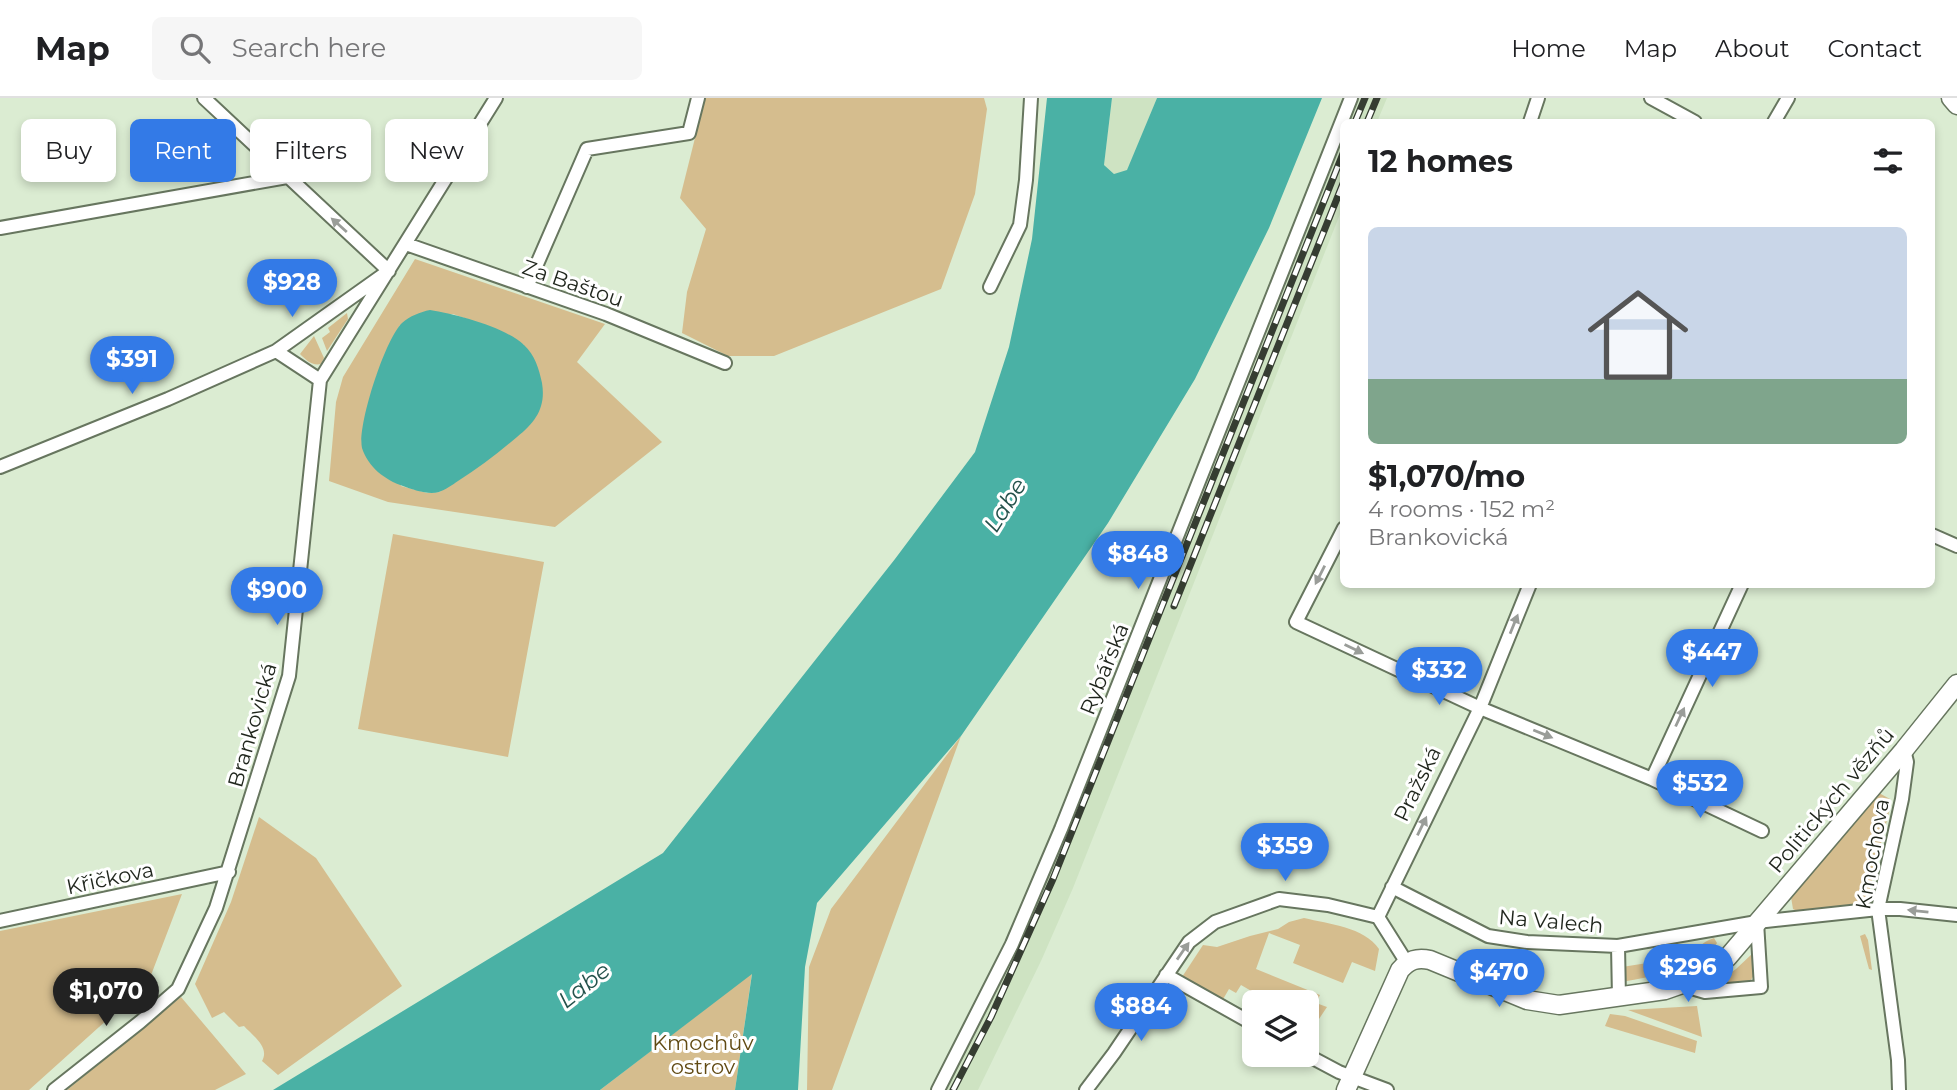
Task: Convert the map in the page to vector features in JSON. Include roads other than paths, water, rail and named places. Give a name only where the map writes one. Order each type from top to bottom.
[{"type":"street","points":[[204,98],[250,142]]},
{"type":"street","name":"Brankovická","points":[[54,1090],[141,1022],[178,989],[216,908],[289,676],[320,380],[496,98]]},
{"type":"street","points":[[527,287],[587,149],[689,133],[698,98]]},
{"type":"street","points":[[990,287],[1020,225],[1031,98]]},
{"type":"street","name":"Rybářská","points":[[1343,119],[1351,98]]},
{"type":"street","points":[[1531,119],[1538,98]]},
{"type":"street","points":[[1651,98],[1690,119]]},
{"type":"street","points":[[1776,119],[1788,98]]},
{"type":"street","points":[[1951,98],[1957,105]]},
{"type":"street","name":"Rybářská","points":[[938,1090],[1012,944],[1061,829],[1340,126]]},
{"type":"street","points":[[0,228],[259,182]]},
{"type":"street","points":[[0,467],[168,399],[276,351],[390,271],[292,182]]},
{"type":"street","name":"Za Baštou","points":[[406,244],[606,314],[725,363]]},
{"type":"street","points":[[276,351],[320,380]]},
{"type":"street","points":[[1340,536],[1296,622],[1480,708],[1652,779],[1762,831]]},
{"type":"street","points":[[1935,536],[1957,546]]},
{"type":"street","name":"Pražská","points":[[1378,917],[1480,708],[1528,588]]},
{"type":"street","points":[[1652,779],[1740,588]]},
{"type":"street","name":"Politických vězňů","points":[[1939,705],[1957,677]]},
{"type":"street","name":"Politických vězňů","points":[[1407,963],[1419,958],[1424,959],[1465,973],[1527,1000],[1559,1005],[1619,998],[1681,985],[1710,971],[1728,957],[1957,684]]},
{"type":"street","name":"Kmochova","points":[[1899,1090],[1898,1060],[1878,909],[1902,799],[1907,762],[1904,750]]},
{"type":"street","name":"Křičkova","points":[[0,921],[229,872]]},
{"type":"street","name":"Na Valech","points":[[1392,887],[1488,936],[1527,942],[1618,946],[1757,922]]},
{"type":"street","points":[[1086,1090],[1189,942],[1202,930],[1232,914],[1279,899],[1328,905],[1378,917],[1407,963],[1395,983],[1349,1084]]},
{"type":"street","points":[[1757,922],[1878,909],[1957,915]]},
{"type":"street","name":"Politických vězňů","points":[[1681,985],[1705,992],[1761,988],[1757,922]]},
{"type":"street","points":[[1618,946],[1619,998]]},
{"type":"street","points":[[1166,975],[1242,1018]]},
{"type":"street","points":[[1319,1063],[1349,1084],[1385,1089]]},
{"type":"water","name":"Labe","points":[[1047,98],[1112,98],[1104,165],[1114,174],[1127,170],[1157,98],[1322,98],[1269,228],[1195,379],[1108,523],[961,736],[817,903],[805,967],[798,1090],[735,1090],[752,974],[600,1090],[273,1090],[663,853],[895,559],[975,452],[1009,347],[1032,239]]},
{"type":"water","points":[[430,310],[480,322],[516,338],[534,358],[543,392],[541,407],[524,431],[466,476],[444,490],[430,493],[396,483],[378,472],[365,455],[362,437],[374,383],[395,332],[408,318]]},
{"type":"railway","points":[[1356,119],[1365,98]]},
{"type":"railway","points":[[1368,119],[1377,98]]},
{"type":"railway","points":[[953,1090],[991,1017],[1053,879],[1340,161]]},
{"type":"railway","points":[[1174,606],[1340,191]]},
{"type":"park label","name":"Kmochův ostrov","points":[[703,1054]]}]
